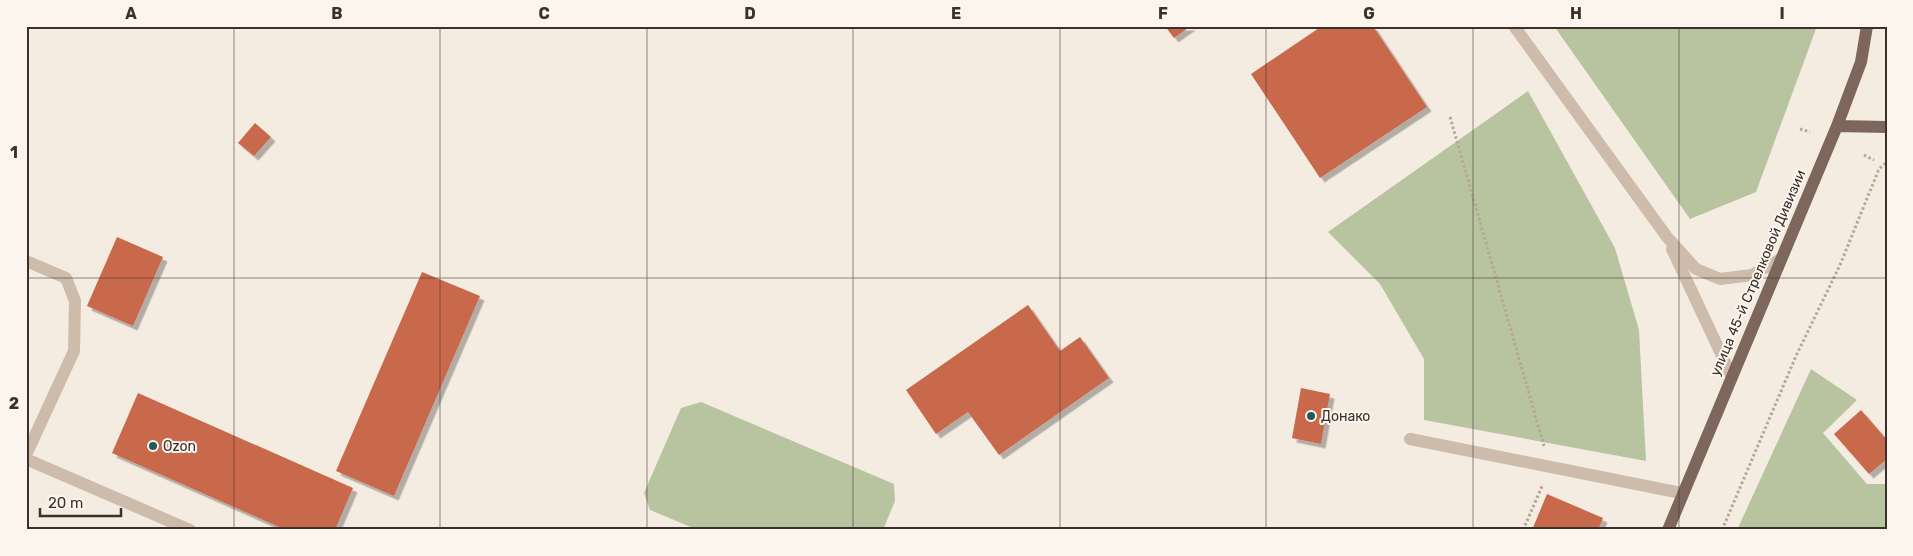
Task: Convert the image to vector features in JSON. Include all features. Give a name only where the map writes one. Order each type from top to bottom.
[{"type":"main road","name":"улица 45-й Стрелковой Дивизии","points":[[1668,530],[1681,494],[1837,126],[1862,62],[1867,26]]},
{"type":"main road","points":[[1837,126],[1887,127]]},
{"type":"street","points":[[1514,26],[1667,237],[1696,268],[1720,278],[1752,275],[1781,259]]},
{"type":"street","points":[[1667,237],[1731,375]]},
{"type":"street","points":[[26,261],[66,278],[75,301],[74,351],[26,455]]},
{"type":"street","points":[[1410,439],[1681,494]]},
{"type":"street","points":[[26,459],[190,530]]},
{"type":"path","points":[[1450,117],[1550,468],[1523,530]]},
{"type":"path","points":[[1800,129],[1810,132]]},
{"type":"path","points":[[1864,156],[1874,160]]},
{"type":"path","points":[[1722,530],[1796,356],[1840,264],[1879,169],[1887,162]]},
{"type":"green space","points":[[1554,26],[1817,26],[1756,192],[1690,219]]},
{"type":"green space","points":[[1528,91],[1615,248],[1639,330],[1646,461],[1424,420],[1424,359],[1380,284],[1328,232]]},
{"type":"green space","points":[[1811,369],[1857,400],[1823,433],[1867,484],[1887,484],[1887,530],[1737,530]]},
{"type":"green space","points":[[701,402],[894,484],[895,501],[883,530],[698,530],[650,510],[644,493],[681,408]]},
{"type":"building","points":[[1165,26],[1191,26],[1174,38]]},
{"type":"building","points":[[1322,26],[1373,26],[1427,107],[1320,178],[1251,74]]},
{"type":"building","points":[[255,123],[271,137],[254,156],[238,143]]},
{"type":"building","points":[[117,237],[163,257],[133,326],[87,306]]},
{"type":"building","points":[[422,272],[480,296],[394,496],[336,471]]},
{"type":"building","points":[[1028,305],[1060,351],[1080,337],[1109,378],[999,455],[968,412],[936,434],[906,390]]},
{"type":"building","name":"Донако","points":[[1301,388],[1330,394],[1321,444],[1292,438]]},
{"type":"building","points":[[138,393],[353,488],[335,530],[286,530],[112,453]]},
{"type":"building","points":[[1861,410],[1887,440],[1887,459],[1869,474],[1834,434]]},
{"type":"building","points":[[1547,494],[1603,518],[1598,530],[1532,530]]},
{"type":"place","name":"Донако","points":[[1311,416]]},
{"type":"place","name":"Ozon","points":[[153,446]]}]
